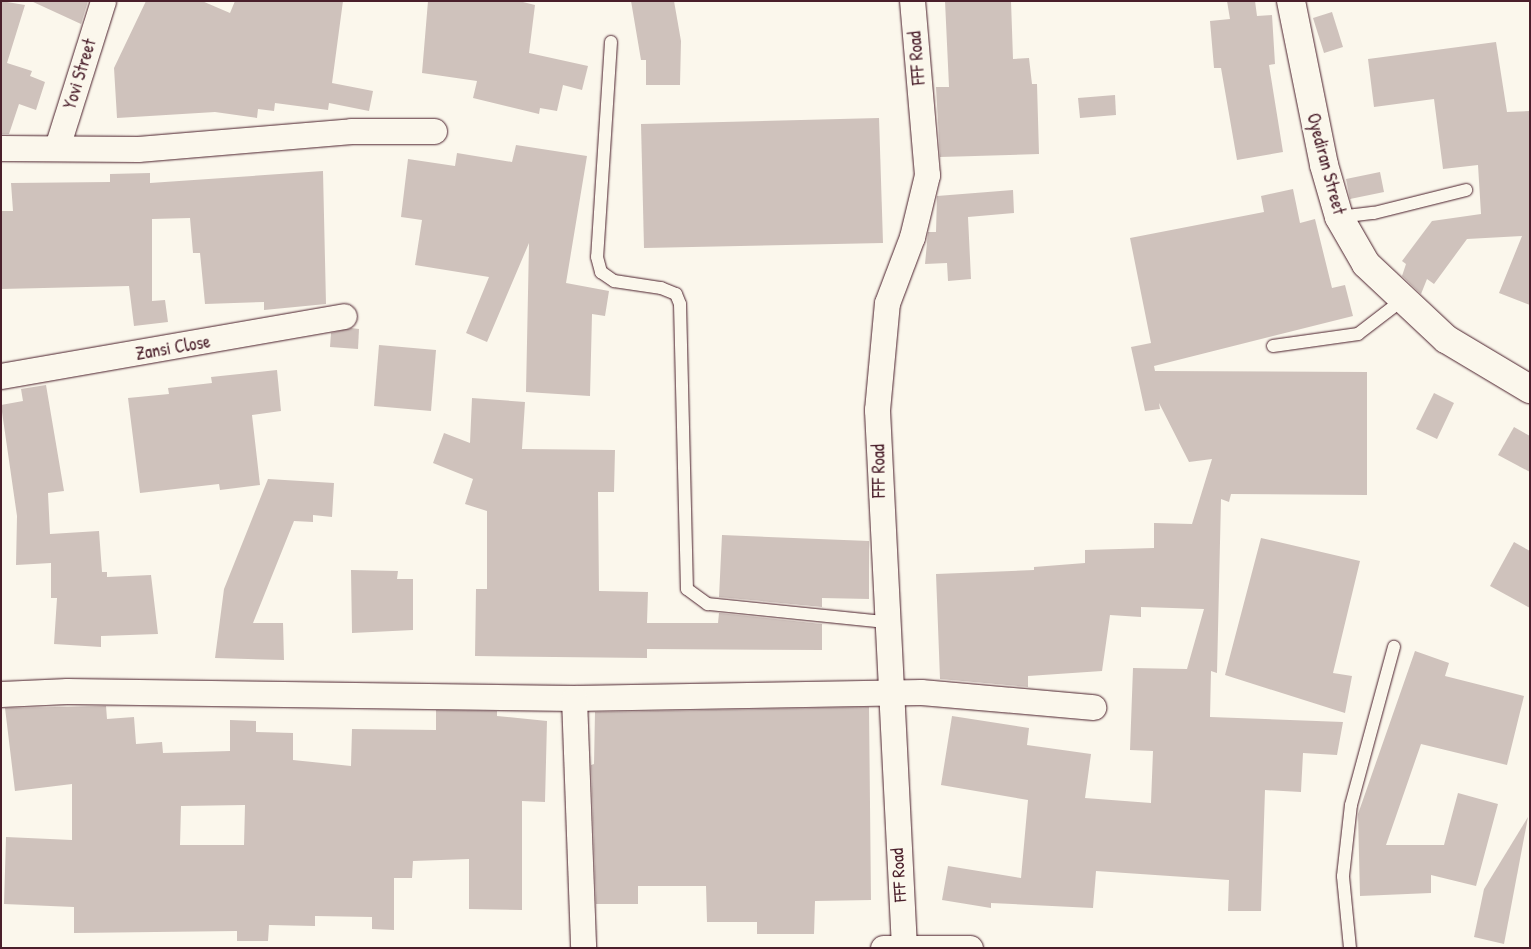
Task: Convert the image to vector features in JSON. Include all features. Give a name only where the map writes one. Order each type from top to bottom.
[{"type":"street","name":"Yovi Street","points":[[57,147],[103,1]]},
{"type":"street","name":"FFF Road","points":[[893,947],[888,693],[877,410],[887,303],[912,237],[927,175],[912,1]]},
{"type":"street","name":"Oyediran Street","points":[[1291,1],[1298,53],[1339,217],[1366,264],[1401,301],[1446,339],[1530,389]]},
{"type":"street","points":[[1,148],[138,149],[351,132],[434,131]]},
{"type":"street","name":"Zansi Close","points":[[1,376],[344,316]]},
{"type":"street","points":[[1,694],[67,691],[574,698],[921,692],[1093,707]]},
{"type":"street","points":[[574,698],[583,948]]},
{"type":"street","points":[[893,947],[970,948]]},
{"type":"lane","points":[[611,42],[597,257],[600,272],[614,281],[661,288],[676,294],[680,304],[687,589],[708,604],[885,622]]},
{"type":"lane","points":[[1339,217],[1374,213],[1466,190]]},
{"type":"lane","points":[[1273,346],[1358,334],[1401,301]]},
{"type":"lane","points":[[1350,948],[1343,876],[1351,805],[1394,647]]},
{"type":"building","points":[[1,1],[25,5],[7,63],[32,71],[30,76],[45,82],[36,110],[19,104],[9,134],[1,134]]},
{"type":"building","points":[[31,1],[88,1],[81,24]]},
{"type":"building","points":[[146,1],[202,1],[230,13],[235,1],[343,1],[332,83],[373,91],[369,111],[329,103],[328,110],[275,103],[274,111],[258,109],[257,118],[215,112],[117,118],[114,68]]},
{"type":"building","points":[[428,1],[519,1],[535,5],[529,53],[588,66],[582,90],[563,85],[557,111],[540,108],[539,114],[473,98],[477,81],[422,73]]},
{"type":"building","points":[[631,1],[674,1],[681,41],[680,85],[646,85],[646,60],[641,60]]},
{"type":"building","points":[[945,1],[1011,1],[1013,59],[1029,58],[1032,84],[1037,84],[1039,154],[940,157],[936,87],[949,87]]},
{"type":"building","points":[[1227,1],[1255,1],[1257,16],[1272,15],[1275,64],[1269,65],[1283,152],[1237,160],[1221,68],[1214,68],[1210,21],[1230,19]]},
{"type":"building","points":[[1332,12],[1343,47],[1324,53],[1313,18]]},
{"type":"building","points":[[1496,42],[1507,112],[1530,111],[1530,305],[1499,293],[1522,236],[1467,239],[1434,284],[1427,279],[1421,294],[1402,276],[1406,264],[1402,261],[1432,221],[1481,214],[1478,165],[1443,169],[1434,99],[1374,107],[1368,59]]},
{"type":"building","points":[[1115,95],[1116,115],[1080,118],[1078,98]]},
{"type":"building","points":[[879,118],[883,243],[644,248],[641,124]]},
{"type":"building","points":[[516,145],[587,156],[566,283],[609,291],[605,316],[592,314],[590,396],[526,392],[529,243],[487,342],[466,333],[489,277],[415,265],[422,220],[401,217],[408,159],[455,166],[457,153],[512,162]]},
{"type":"building","points":[[323,171],[326,304],[264,310],[264,302],[205,304],[200,253],[193,253],[190,218],[152,219],[152,301],[165,300],[168,322],[134,326],[129,286],[1,289],[1,211],[13,211],[11,183],[110,182],[110,174],[150,173],[150,183]]},
{"type":"building","points":[[1380,172],[1384,192],[1350,199],[1346,179]]},
{"type":"building","points":[[1293,189],[1300,223],[1315,219],[1332,288],[1345,285],[1353,316],[1154,366],[1155,371],[1367,372],[1367,495],[1231,494],[1229,502],[1221,499],[1217,673],[1211,671],[1210,717],[1343,722],[1337,755],[1303,753],[1301,792],[1265,790],[1261,911],[1228,911],[1229,880],[1096,871],[1093,908],[991,903],[991,908],[942,900],[948,866],[1021,878],[1028,800],[941,785],[952,716],[1029,728],[1027,745],[1091,754],[1085,798],[1151,803],[1153,751],[1130,750],[1133,668],[1187,669],[1204,609],[1141,607],[1141,617],[1110,615],[1102,671],[1028,676],[1028,687],[940,679],[936,574],[1034,570],[1034,567],[1085,563],[1085,550],[1154,548],[1154,523],[1192,524],[1212,459],[1189,462],[1159,403],[1160,409],[1145,411],[1131,347],[1151,343],[1130,238],[1264,212],[1261,196]]},
{"type":"building","points":[[1013,190],[1014,213],[968,217],[971,279],[948,281],[947,263],[925,264],[928,232],[936,232],[937,196]]},
{"type":"building","points":[[351,328],[359,329],[358,349],[330,347],[331,333]]},
{"type":"building","points":[[379,345],[436,350],[431,411],[374,406]]},
{"type":"building","points":[[277,370],[281,411],[252,415],[260,485],[220,490],[219,484],[140,493],[128,398],[169,394],[168,388],[212,383],[211,377]]},
{"type":"building","points":[[46,385],[64,491],[48,493],[50,534],[99,531],[102,572],[107,572],[107,577],[151,575],[158,634],[101,636],[101,647],[54,644],[57,598],[51,598],[51,563],[16,565],[17,516],[1,405],[23,401],[21,389]]},
{"type":"building","points":[[1434,393],[1454,403],[1437,439],[1416,429]]},
{"type":"building","points":[[472,398],[525,402],[522,449],[615,450],[614,492],[598,492],[599,591],[648,592],[647,623],[718,623],[719,613],[822,624],[822,650],[647,649],[647,658],[475,656],[476,589],[487,589],[487,511],[465,504],[473,479],[433,463],[444,433],[470,443]]},
{"type":"building","points":[[1514,427],[1530,436],[1530,472],[1498,455]]},
{"type":"building","points":[[268,479],[334,483],[332,517],[313,515],[313,522],[294,521],[253,623],[283,623],[284,660],[215,658],[224,589]]},
{"type":"building","points":[[722,535],[869,541],[869,599],[822,598],[822,607],[719,597]]},
{"type":"building","points":[[1261,538],[1360,561],[1333,673],[1352,676],[1345,713],[1225,675]]},
{"type":"building","points":[[1514,542],[1530,551],[1530,608],[1490,586]]},
{"type":"building","points":[[351,570],[398,571],[397,579],[413,579],[413,630],[352,633]]},
{"type":"building","points":[[1415,651],[1449,663],[1445,676],[1524,696],[1507,765],[1421,744],[1386,845],[1444,845],[1458,793],[1498,804],[1476,886],[1431,875],[1431,893],[1360,896],[1358,814]]},
{"type":"building","points":[[106,706],[107,719],[134,717],[136,744],[162,742],[163,753],[230,751],[230,720],[256,721],[256,732],[293,733],[293,760],[351,766],[352,729],[436,730],[436,710],[497,711],[497,716],[547,721],[545,802],[522,801],[522,910],[469,909],[469,859],[413,861],[412,878],[394,878],[394,930],[372,929],[372,917],[315,916],[315,926],[269,925],[268,941],[237,941],[237,931],[74,933],[74,907],[4,904],[6,837],[72,840],[72,784],[15,791],[5,708]],"holes":[[[245,805],[244,845],[180,845],[181,806]]]},
{"type":"building","points":[[869,707],[871,900],[815,901],[814,934],[757,934],[757,922],[707,922],[706,886],[638,886],[638,904],[596,904],[591,765],[594,764],[595,712]]},
{"type":"building","points":[[1528,817],[1504,944],[1474,937],[1484,889]]}]
